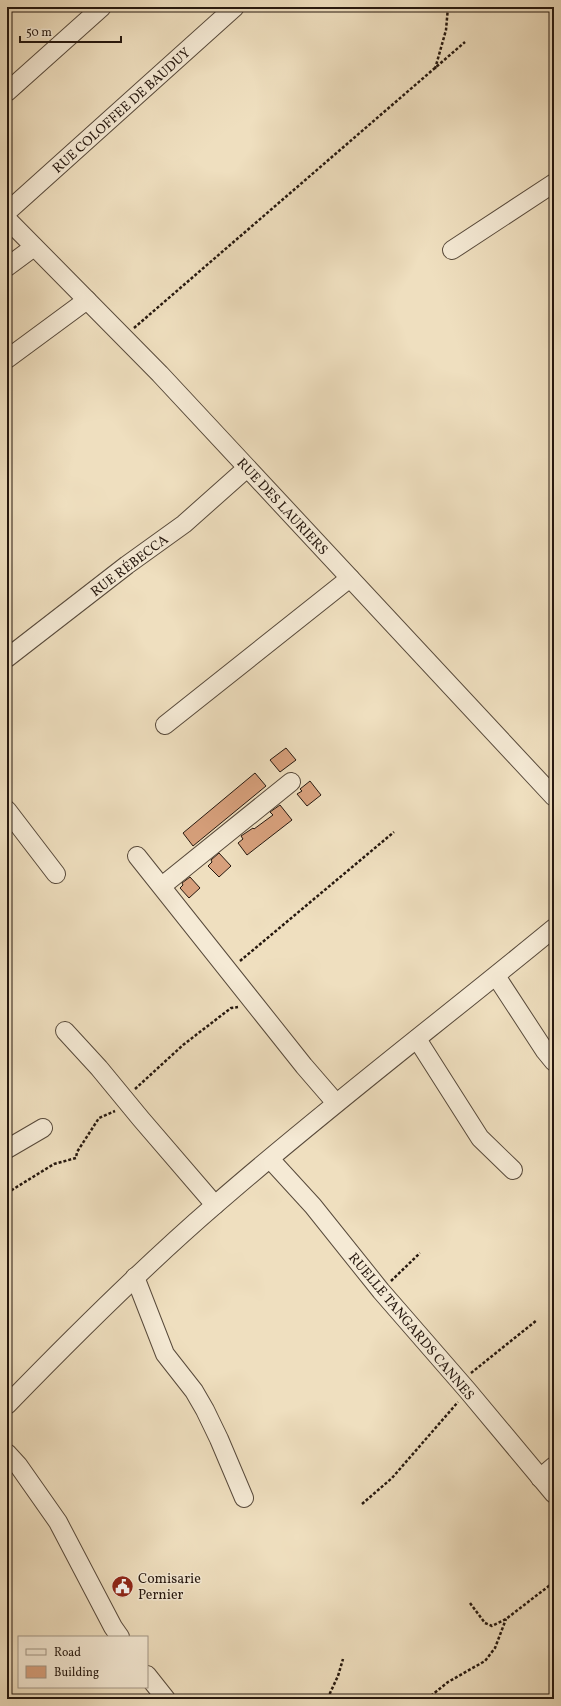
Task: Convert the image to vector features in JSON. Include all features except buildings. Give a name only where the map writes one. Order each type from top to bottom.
[{"type":"street","points":[[7,92],[102,7]]},
{"type":"street","name":"RUE COLOFFEE DE BAUDUY","points":[[7,212],[235,7]]},
{"type":"street","points":[[452,250],[554,183]]},
{"type":"street","name":"RUE DES LAURIERS","points":[[7,219],[123,337],[247,468],[554,797]]},
{"type":"street","points":[[7,267],[34,247]]},
{"type":"street","points":[[7,359],[87,300]]},
{"type":"street","name":"RUE RÉBECCA","points":[[7,658],[127,565],[184,524],[247,468]]},
{"type":"street","points":[[165,725],[350,578]]},
{"type":"street","points":[[162,886],[291,782]]},
{"type":"street","points":[[9,817],[56,874]]},
{"type":"street","points":[[137,856],[304,1066],[336,1103]]},
{"type":"street","points":[[7,1405],[69,1340],[215,1204],[336,1103],[552,933]]},
{"type":"street","points":[[496,976],[545,1051],[554,1062]]},
{"type":"street","points":[[65,1031],[99,1068],[215,1204]]},
{"type":"street","points":[[417,1039],[480,1138],[513,1170]]},
{"type":"street","points":[[7,1149],[43,1128]]},
{"type":"street","name":"RUELLE TANGARDS CANNES","points":[[270,1159],[313,1206],[381,1292],[464,1387],[554,1494]]},
{"type":"street","points":[[135,1277],[165,1354],[194,1391],[205,1410],[244,1498]]},
{"type":"street","points":[[7,1454],[18,1465],[58,1522],[113,1627],[119,1636]]},
{"type":"street","points":[[540,1478],[554,1466]]},
{"type":"street","points":[[148,1676],[166,1699]]},
{"type":"path","points":[[434,69],[446,30],[448,7]]},
{"type":"path","points":[[123,337],[465,42]]},
{"type":"path","points":[[229,970],[394,832]]},
{"type":"path","points":[[381,1292],[420,1253]]},
{"type":"path","points":[[362,1504],[392,1478],[464,1387],[537,1320]]},
{"type":"path","points":[[470,1603],[485,1623],[492,1626],[506,1619],[554,1582]]},
{"type":"path","points":[[427,1699],[448,1682],[485,1661],[495,1648],[506,1619]]},
{"type":"path","points":[[330,1699],[330,1693],[338,1676],[343,1659]]},
{"type":"place","name":"Comisarie Pernier","points":[[122,1586]]}]
